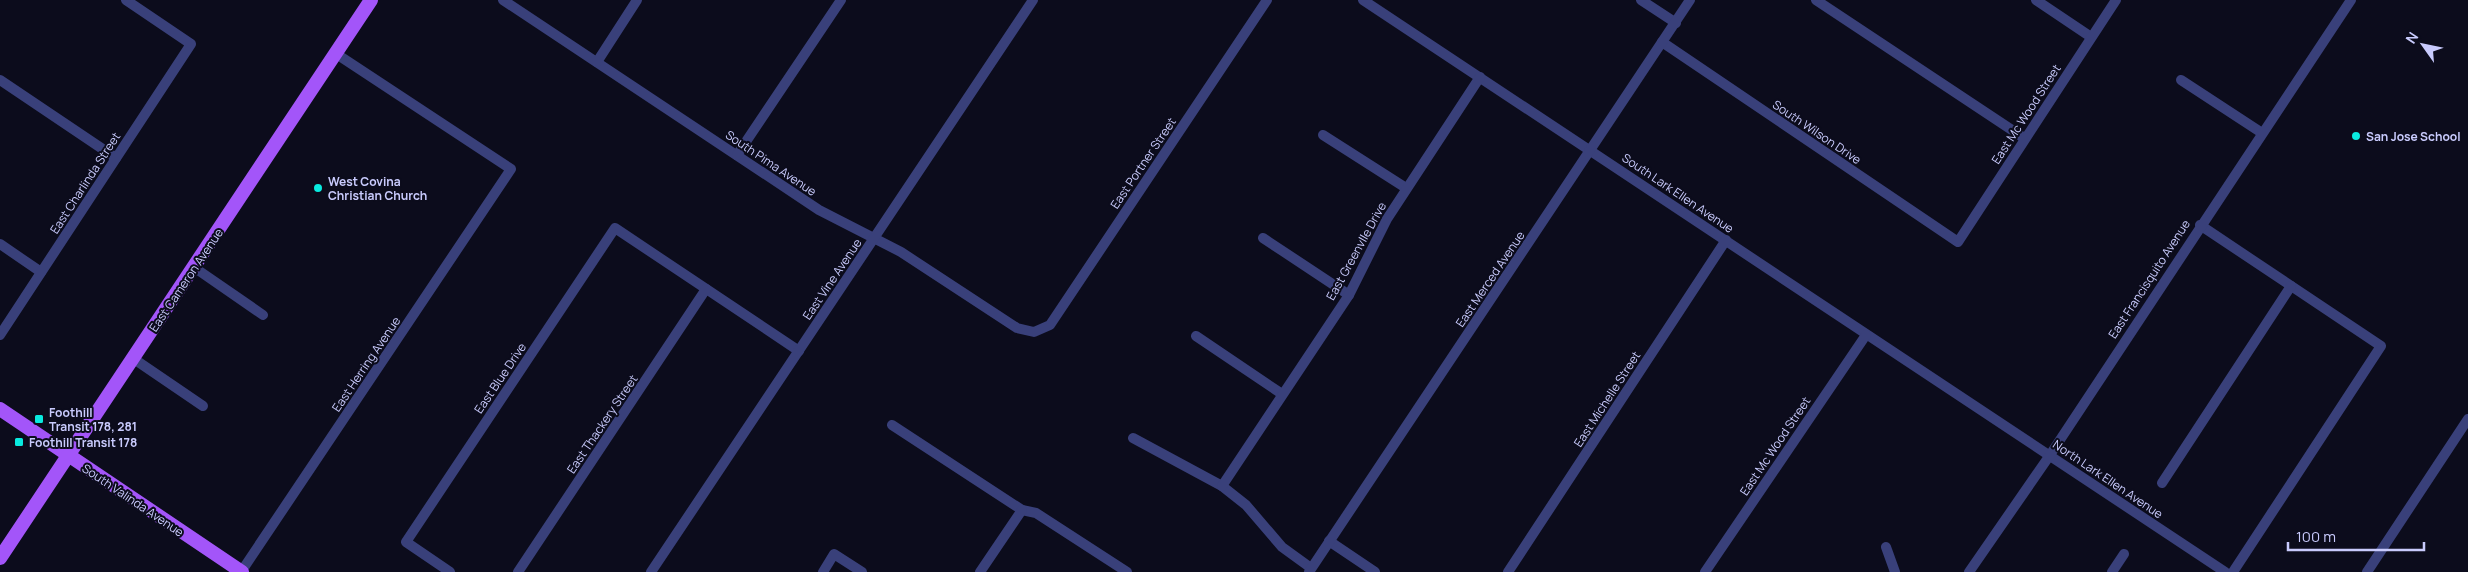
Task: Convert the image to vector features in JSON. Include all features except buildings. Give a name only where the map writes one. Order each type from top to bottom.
[{"type":"main road","name":"East Cameron Avenue","points":[[0,558],[371,0]]},
{"type":"main road","name":"South Valinda Avenue","points":[[0,410],[241,572]]},
{"type":"street","name":"East Charlinda Street","points":[[0,335],[192,44],[126,0]]},
{"type":"street","name":"South Pima Avenue","points":[[503,0],[819,210],[901,252],[1017,328],[1034,332]]},
{"type":"street","points":[[597,62],[637,0]]},
{"type":"street","points":[[737,155],[841,0]]},
{"type":"street","name":"East Vine Avenue","points":[[652,572],[1033,0]]},
{"type":"street","name":"East Portner Street","points":[[1034,332],[1050,325],[1267,0]]},
{"type":"street","name":"South Lark Ellen Avenue","points":[[1364,0],[1977,407]]},
{"type":"street","points":[[1641,0],[1676,23]]},
{"type":"street","name":"East Merced Avenue","points":[[1310,570],[1690,0]]},
{"type":"street","points":[[1816,0],[2024,138]]},
{"type":"street","points":[[2036,0],[2091,37]]},
{"type":"street","name":"East Mc Wood Street","points":[[1958,242],[2024,138],[2116,0]]},
{"type":"street","name":"East Francisquito Avenue","points":[[1969,572],[2050,455],[2200,225],[2351,0]]},
{"type":"street","name":"South Wilson Drive","points":[[1662,42],[1958,242]]},
{"type":"street","name":"East Herring Avenue","points":[[241,572],[511,169],[335,53]]},
{"type":"street","name":"East Greenvlle Drive","points":[[1222,486],[1349,295],[1387,219],[1480,78]]},
{"type":"street","points":[[0,80],[116,158]]},
{"type":"street","points":[[2181,80],[2262,133]]},
{"type":"street","points":[[1323,135],[1406,188]]},
{"type":"street","points":[[2200,225],[2381,346],[2233,572]]},
{"type":"street","name":"East Blue Drive","points":[[450,572],[406,542],[615,228],[706,289]]},
{"type":"street","points":[[1263,238],[1349,295]]},
{"type":"street","name":"East Michelle Street","points":[[1508,572],[1726,240]]},
{"type":"street","points":[[0,244],[41,272]]},
{"type":"street","points":[[194,268],[263,315]]},
{"type":"street","points":[[2162,483],[2291,286]]},
{"type":"street","points":[[706,289],[799,351]]},
{"type":"street","name":"East Thackery Street","points":[[518,572],[706,289]]},
{"type":"street","name":"East Mc Wood Street","points":[[1705,572],[1866,335]]},
{"type":"street","points":[[1196,336],[1282,394]]},
{"type":"street","points":[[134,359],[203,406]]},
{"type":"street","name":"North Lark Ellen Avenue","points":[[1977,407],[2225,572]]},
{"type":"street","points":[[2367,572],[2468,419]]},
{"type":"street","points":[[892,425],[1022,510],[1036,513],[1127,572]]},
{"type":"street","points":[[1133,438],[1222,486],[1246,505],[1282,547],[1310,570]]},
{"type":"street","points":[[980,572],[1022,510]]},
{"type":"street","points":[[1329,541],[1375,572]]},
{"type":"street","points":[[1886,547],[1894,572]]},
{"type":"street","points":[[823,572],[834,554],[862,572]]},
{"type":"street","points":[[2112,572],[2124,554]]},
{"type":"place","name":"San Jose School","points":[[2356,136]]},
{"type":"place","name":"West Covina Christian Church","points":[[318,188]]},
{"type":"place","name":"Foothill Transit 178, 281","points":[[39,419]]},
{"type":"place","name":"Foothill Transit 178","points":[[19,442]]}]
